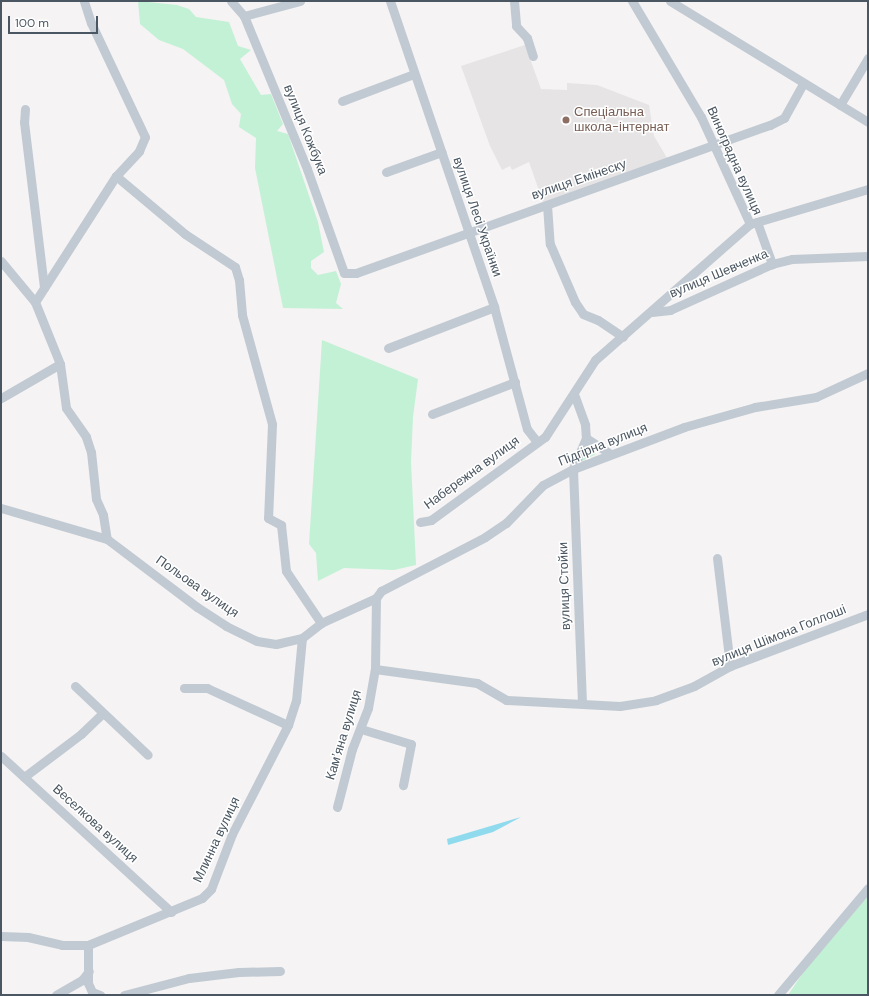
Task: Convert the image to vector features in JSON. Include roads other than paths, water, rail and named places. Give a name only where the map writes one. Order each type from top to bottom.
[{"type":"street","points":[[35,302],[116,176],[139,151],[146,137],[91,23],[84,1]]},
{"type":"street","name":"вулиця Кожбука","points":[[231,1],[244,16],[307,169],[344,273]]},
{"type":"street","points":[[244,16],[300,1]]},
{"type":"street","name":"вулиця Лесі Українки","points":[[390,1],[494,307],[527,429],[537,442]]},
{"type":"street","points":[[514,1],[516,26],[527,38],[533,56]]},
{"type":"street","name":"Виноградна вулиця","points":[[537,442],[545,437],[557,422],[595,360],[753,223],[716,146],[632,1]]},
{"type":"street","points":[[670,1],[803,84],[840,104],[868,122]]},
{"type":"street","points":[[840,104],[868,58]]},
{"type":"street","points":[[342,101],[414,74]]},
{"type":"street","name":"вулиця Емінеску","points":[[344,273],[356,273],[468,232],[716,146],[784,118],[803,84]]},
{"type":"street","points":[[25,109],[24,122],[44,288]]},
{"type":"street","points":[[386,172],[442,152]]},
{"type":"street","points":[[116,176],[185,234],[235,267],[239,280],[242,315],[272,424],[268,518],[281,525],[286,571],[321,623]]},
{"type":"street","points":[[772,264],[753,223],[868,189]]},
{"type":"street","points":[[547,205],[550,244],[575,302],[583,314],[598,320],[623,337]]},
{"type":"street","name":"вулиця Шевченка","points":[[652,312],[670,310],[772,264],[792,259],[868,256]]},
{"type":"street","points":[[1,261],[35,302],[60,364],[66,408],[86,437],[91,452],[96,499],[103,515],[107,539]]},
{"type":"street","points":[[388,348],[494,307]]},
{"type":"street","points":[[1,398],[60,364]]},
{"type":"street","name":"Підгірна вулиця","points":[[376,598],[381,591],[485,537],[506,523],[543,485],[573,469],[609,453],[684,427],[755,407],[816,397],[868,373]]},
{"type":"street","points":[[432,414],[515,382]]},
{"type":"street","points":[[573,469],[586,438],[585,425],[574,394]]},
{"type":"street","points":[[586,438],[609,453]]},
{"type":"street","name":"Набережна вулиця","points":[[420,522],[431,520],[537,442]]},
{"type":"street","name":"вулиця Стойки","points":[[573,469],[582,702]]},
{"type":"street","name":"Польова вулиця","points":[[1,508],[107,539],[226,626],[257,641],[276,644],[302,638],[321,623],[376,598]]},
{"type":"street","points":[[717,558],[730,666]]},
{"type":"street","name":"Камʼяна вулиця","points":[[336,807],[352,749],[368,708],[375,669],[376,598]]},
{"type":"street","name":"вулиця Шімона Голлоші","points":[[375,669],[477,684],[506,700],[582,702],[620,706],[656,700],[694,686],[730,666],[868,614]]},
{"type":"street","name":"Млинна вулиця","points":[[1,936],[28,937],[62,945],[88,946],[202,898],[211,889],[232,834],[288,725],[296,701],[302,638]]},
{"type":"street","points":[[75,686],[148,755]]},
{"type":"street","points":[[184,688],[206,688],[288,725]]},
{"type":"street","points":[[24,778],[81,734],[103,713]]},
{"type":"street","points":[[361,729],[411,744],[403,785]]},
{"type":"street","name":"Веселкова вулиця","points":[[1,756],[24,778],[85,830],[170,912]]},
{"type":"street","points":[[778,995],[868,888]]},
{"type":"street","points":[[88,946],[92,992],[100,995]]},
{"type":"street","points":[[56,995],[82,980],[89,971]]},
{"type":"street","points":[[124,995],[189,978],[240,972],[280,971]]},
{"type":"water","points":[[521,817],[493,832],[448,845],[447,839]]},
{"type":"place","name":"Спеціальна школа-інтернат","points":[[566,120]]}]
